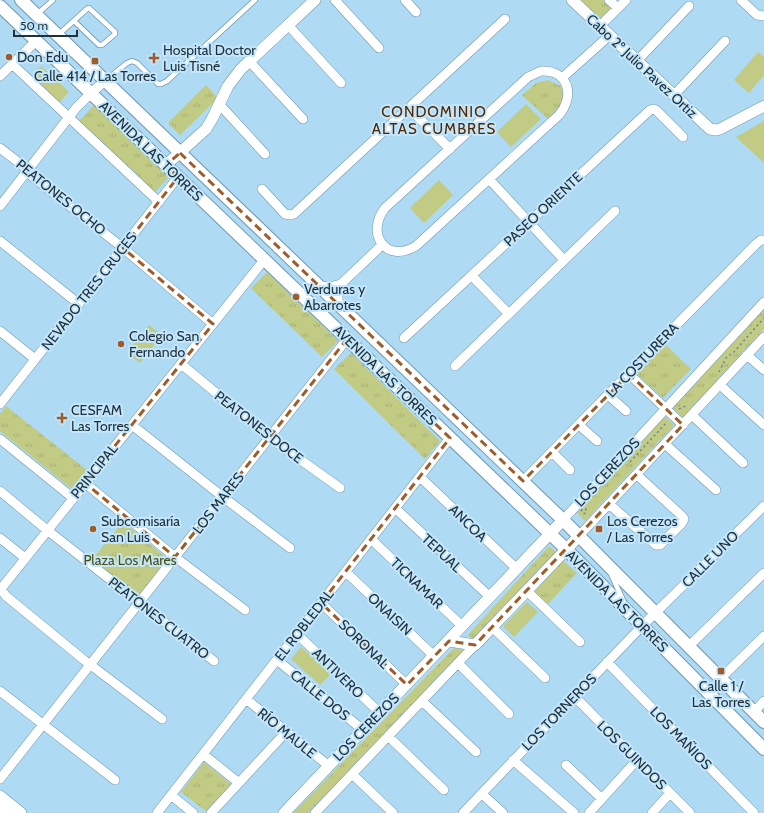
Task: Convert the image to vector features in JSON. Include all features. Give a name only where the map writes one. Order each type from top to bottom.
[{"type":"main road","name":"AVENIDA LAS TORRES","points":[[21,0],[523,481],[607,563],[764,722]]},
{"type":"main road","name":"AVENIDA LAS TORRES","points":[[0,6],[550,533],[764,749]]},
{"type":"main road","points":[[23,28],[36,15]]},
{"type":"main road","points":[[252,248],[257,239],[265,234]]},
{"type":"main road","points":[[358,349],[364,349],[368,346],[372,336]]},
{"type":"street","points":[[166,165],[206,128],[233,78],[249,60],[315,0]]},
{"type":"street","points":[[335,0],[379,48]]},
{"type":"street","points":[[405,0],[416,12]]},
{"type":"street","name":"Cabo 2º Julio Pavez Ortiz","points":[[572,0],[708,128],[714,130],[720,129],[764,106]]},
{"type":"street","name":"Cabo 2º Julio Pavez Ortiz","points":[[609,0],[618,8]]},
{"type":"street","points":[[600,26],[626,0]]},
{"type":"street","points":[[741,0],[761,16]]},
{"type":"street","points":[[637,61],[690,6]]},
{"type":"street","points":[[262,189],[285,214],[293,215],[505,19]]},
{"type":"street","points":[[288,25],[341,83]]},
{"type":"street","points":[[562,78],[610,35]]},
{"type":"street","points":[[0,76],[36,40]]},
{"type":"street","points":[[674,95],[725,41]]},
{"type":"street","points":[[249,60],[303,119]]},
{"type":"street","points":[[12,64],[159,202]]},
{"type":"street","points":[[546,71],[555,73],[562,78],[567,85],[568,93],[562,111],[489,179],[416,246],[405,251],[398,252],[390,250],[382,245],[377,231],[378,222],[382,212],[389,204],[532,75],[546,71]]},
{"type":"street","points":[[0,206],[69,118],[91,93],[106,80]]},
{"type":"street","points":[[218,104],[265,154]]},
{"type":"street","points":[[409,108],[450,149]]},
{"type":"street","name":"PASEO ORIENTE","points":[[404,338],[652,109],[656,110],[683,137]]},
{"type":"street","name":"PEATONES OCHO","points":[[0,148],[33,177],[123,248],[213,324]]},
{"type":"street","name":"NEVADO TRES CRUCES","points":[[0,404],[178,177]]},
{"type":"street","points":[[489,179],[564,260]]},
{"type":"street","points":[[455,366],[615,211]]},
{"type":"street","name":"LA COSTURERA","points":[[523,481],[763,240]]},
{"type":"street","points":[[0,241],[79,304]]},
{"type":"street","points":[[320,286],[330,287],[341,284],[382,245]]},
{"type":"street","name":"PRINCIPAL","points":[[0,589],[264,260]]},
{"type":"street","points":[[472,276],[509,314]]},
{"type":"street","points":[[338,304],[341,284]]},
{"type":"street","name":"LOS CEREZOS","points":[[284,813],[517,569],[764,302]]},
{"type":"street","points":[[0,331],[36,359]]},
{"type":"street","name":"LOS CEREZOS","points":[[318,812],[352,774],[637,475],[764,337]]},
{"type":"street","name":"LOS MARES","points":[[0,779],[347,339]]},
{"type":"street","points":[[747,355],[764,370]]},
{"type":"street","name":"PEATONES DOCE","points":[[180,364],[270,436],[340,488]]},
{"type":"street","points":[[629,374],[683,425]]},
{"type":"street","points":[[720,385],[764,425]]},
{"type":"street","points":[[608,395],[626,411]]},
{"type":"street","points":[[692,415],[743,463]]},
{"type":"street","points":[[132,425],[290,548]]},
{"type":"street","points":[[579,425],[597,441]]},
{"type":"street","name":"EL ROBLEDAL","points":[[157,813],[450,438]]},
{"type":"street","points":[[0,439],[73,498]]},
{"type":"street","points":[[665,444],[716,490]]},
{"type":"street","points":[[552,452],[570,470]]},
{"type":"street","points":[[609,504],[656,545],[661,544],[682,523],[684,519],[682,516],[637,475]]},
{"type":"street","name":"ANCOA","points":[[420,477],[517,569]]},
{"type":"street","points":[[85,484],[175,557],[244,610]]},
{"type":"street","name":"PEATONES CUATRO","points":[[0,491],[47,530],[214,661]]},
{"type":"street","name":"CALLE UNO","points":[[656,613],[764,506]]},
{"type":"street","name":"TEPUAL","points":[[395,508],[490,597]]},
{"type":"street","points":[[0,538],[26,558]]},
{"type":"street","name":"TICNAMAR","points":[[371,539],[462,626]]},
{"type":"street","name":"ONAISIN","points":[[346,572],[434,656]]},
{"type":"street","points":[[689,646],[764,573]]},
{"type":"street","points":[[0,589],[6,596],[162,720]]},
{"type":"street","points":[[527,591],[580,642]]},
{"type":"street","name":"SORONAL","points":[[321,603],[407,685]]},
{"type":"street","name":"LOS TORNEROS","points":[[463,813],[574,696],[656,613]]},
{"type":"street","points":[[492,627],[545,678]]},
{"type":"street","name":"ANTIVERO","points":[[297,634],[380,713]]},
{"type":"street","points":[[721,678],[764,636]]},
{"type":"street","points":[[449,640],[475,645]]},
{"type":"street","name":"CALLE DOS","points":[[277,660],[363,730]]},
{"type":"street","name":"LOS MAÑIOS","points":[[607,662],[754,813]]},
{"type":"street","points":[[458,663],[509,714]]},
{"type":"street","points":[[0,691],[115,780]]},
{"type":"street","name":"LOS GUINDOS","points":[[574,696],[690,813]]},
{"type":"street","name":"RÍO MAULE","points":[[246,699],[329,766]]},
{"type":"street","points":[[422,701],[476,752]]},
{"type":"street","points":[[754,712],[764,701]]},
{"type":"street","points":[[212,813],[286,732]]},
{"type":"street","points":[[388,736],[444,790]]},
{"type":"street","points":[[203,754],[239,783]]},
{"type":"street","points":[[513,760],[574,813]]},
{"type":"street","points":[[589,813],[637,760]]},
{"type":"street","points":[[566,765],[602,799]]},
{"type":"street","points":[[352,774],[393,813]]},
{"type":"street","points":[[652,813],[670,793]]},
{"type":"street","points":[[482,794],[503,813]]},
{"type":"street","points":[[171,795],[194,813]]},
{"type":"street","points":[[0,796],[21,813]]},
{"type":"street","points":[[0,808],[6,813]]},
{"type":"lane","points":[[36,15],[54,0]]},
{"type":"lane","points":[[106,80],[127,63],[132,61],[137,63],[158,84],[161,84],[255,0]]},
{"type":"lane","points":[[58,35],[74,21],[90,8],[115,32],[115,34],[102,45],[99,45],[74,21]]},
{"type":"lane","points":[[607,563],[627,611]]},
{"type":"highlighted area","points":[[180,153],[523,481],[629,374],[683,425],[475,645],[449,641],[407,685],[321,603],[450,438],[347,339],[175,557],[85,483],[213,324],[123,248],[178,177],[166,165]]},
{"type":"green space","points":[[581,0],[604,0],[612,8],[601,19]]},
{"type":"green space","points":[[758,52],[764,57],[764,75],[749,93],[734,80]]},
{"type":"green space","points":[[41,66],[69,92],[59,103],[31,77]]},
{"type":"green space","points":[[548,80],[561,86],[564,98],[560,109],[549,120],[522,95],[536,83]]},
{"type":"green space","points":[[206,85],[218,98],[180,135],[168,123]]},
{"type":"green space","points":[[526,104],[541,119],[511,147],[497,132]]},
{"type":"green space","points":[[94,105],[169,177],[154,193],[78,122]]},
{"type":"green space","points":[[764,121],[764,163],[736,137]]},
{"type":"green space","points":[[439,180],[453,195],[424,223],[410,208]]},
{"type":"green space","points":[[267,272],[338,341],[322,357],[251,288]]},
{"type":"green space","points":[[764,308],[764,329],[683,417],[671,407]]},
{"type":"green space","points":[[149,325],[162,335],[140,363],[127,353]]},
{"type":"green space","points":[[665,344],[691,369],[663,398],[637,374]]},
{"type":"green space","points":[[351,353],[440,441],[425,459],[334,369]]},
{"type":"green space","points":[[6,406],[87,470],[72,489],[0,431],[0,414]]},
{"type":"green space","points":[[664,416],[674,425],[585,521],[577,513]]},
{"type":"green space","name":"Plaza Los Mares","points":[[123,522],[169,560],[137,598],[91,561]]},
{"type":"green space","points":[[549,546],[558,553],[474,640],[468,635]]},
{"type":"green space","points":[[562,560],[577,573],[548,604],[534,591]]},
{"type":"green space","points":[[527,602],[538,612],[514,637],[503,626]]},
{"type":"green space","points":[[301,647],[331,674],[320,685],[291,659]]},
{"type":"green space","points":[[454,648],[465,650],[308,813],[293,813]]},
{"type":"green space","points":[[204,762],[231,784],[207,812],[181,792]]},
{"type":"place","name":"Don Edu","points":[[9,57]]},
{"type":"place","name":"Hospital Doctor Luis Tisné","points":[[154,58]]},
{"type":"place","name":"Calle 414 / Las Torres","points":[[95,61]]},
{"type":"place","name":"Verduras y Abarrotes","points":[[296,297]]},
{"type":"place","name":"Colegio San Fernando","points":[[121,344]]},
{"type":"place","name":"CESFAM Las Torres","points":[[62,418]]},
{"type":"place","name":"Subcomisaría San Luis","points":[[93,529]]},
{"type":"place","name":"Los Cerezos / Las Torres","points":[[599,529]]},
{"type":"place","name":"Calle 1 / Las Torres","points":[[721,671]]},
{"type":"district","name":"CONDOMINIO ALTAS CUMBRES","points":[[434,120]]}]
